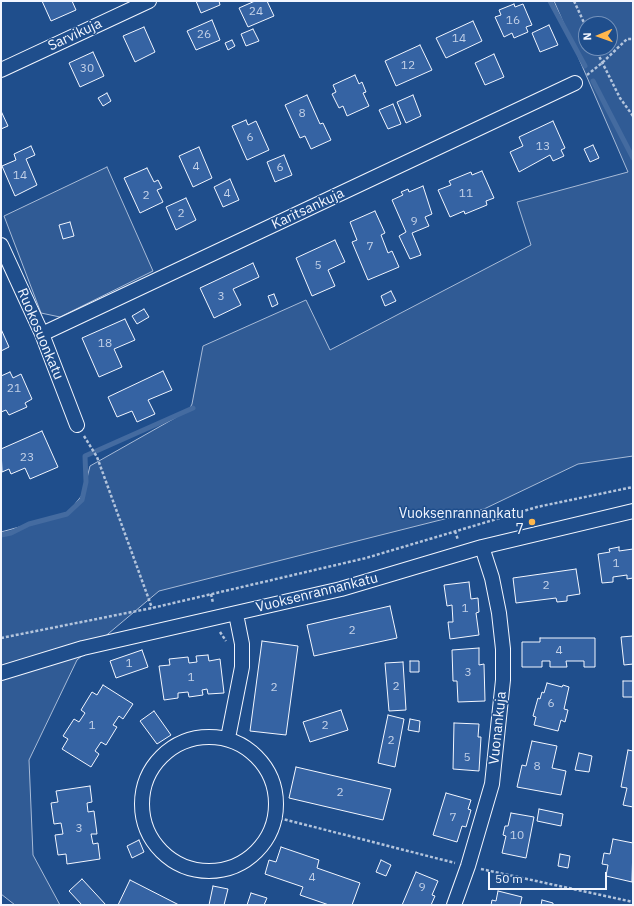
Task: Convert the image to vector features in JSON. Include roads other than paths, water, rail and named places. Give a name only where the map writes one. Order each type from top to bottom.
[{"type":"street","name":"Sarvikuja","points":[[1,70],[148,1]]},
{"type":"street","name":"Karitsankuja","points":[[42,334],[575,83]]},
{"type":"street","name":"Ruokosuonkatu","points":[[1,245],[42,334],[77,424]]},
{"type":"street","name":"Vuoksenrannankatu","points":[[1,673],[83,648],[341,589],[482,547],[633,511]]},
{"type":"street","name":"Vuonankuja","points":[[454,905],[468,866],[492,784],[503,680],[503,649],[499,613],[492,578],[482,547]]},
{"type":"street","points":[[228,738],[242,667],[242,644],[236,614]]},
{"type":"street","points":[[202,737],[228,738],[248,749],[266,767],[275,791],[275,817],[267,838],[257,850],[233,867],[211,871],[188,868],[168,857],[153,840],[144,819],[143,797],[149,775],[162,756],[180,743],[202,737]]},
{"type":"waterway","points":[[550,1],[585,66]]},
{"type":"waterway","points":[[593,81],[633,158]]},
{"type":"waterway","points":[[1,535],[11,533],[29,524],[67,514],[82,500],[86,482],[85,456],[193,408]]},
{"type":"place","name":"Vuoksenrannankatu 7","points":[[532,522]]}]
